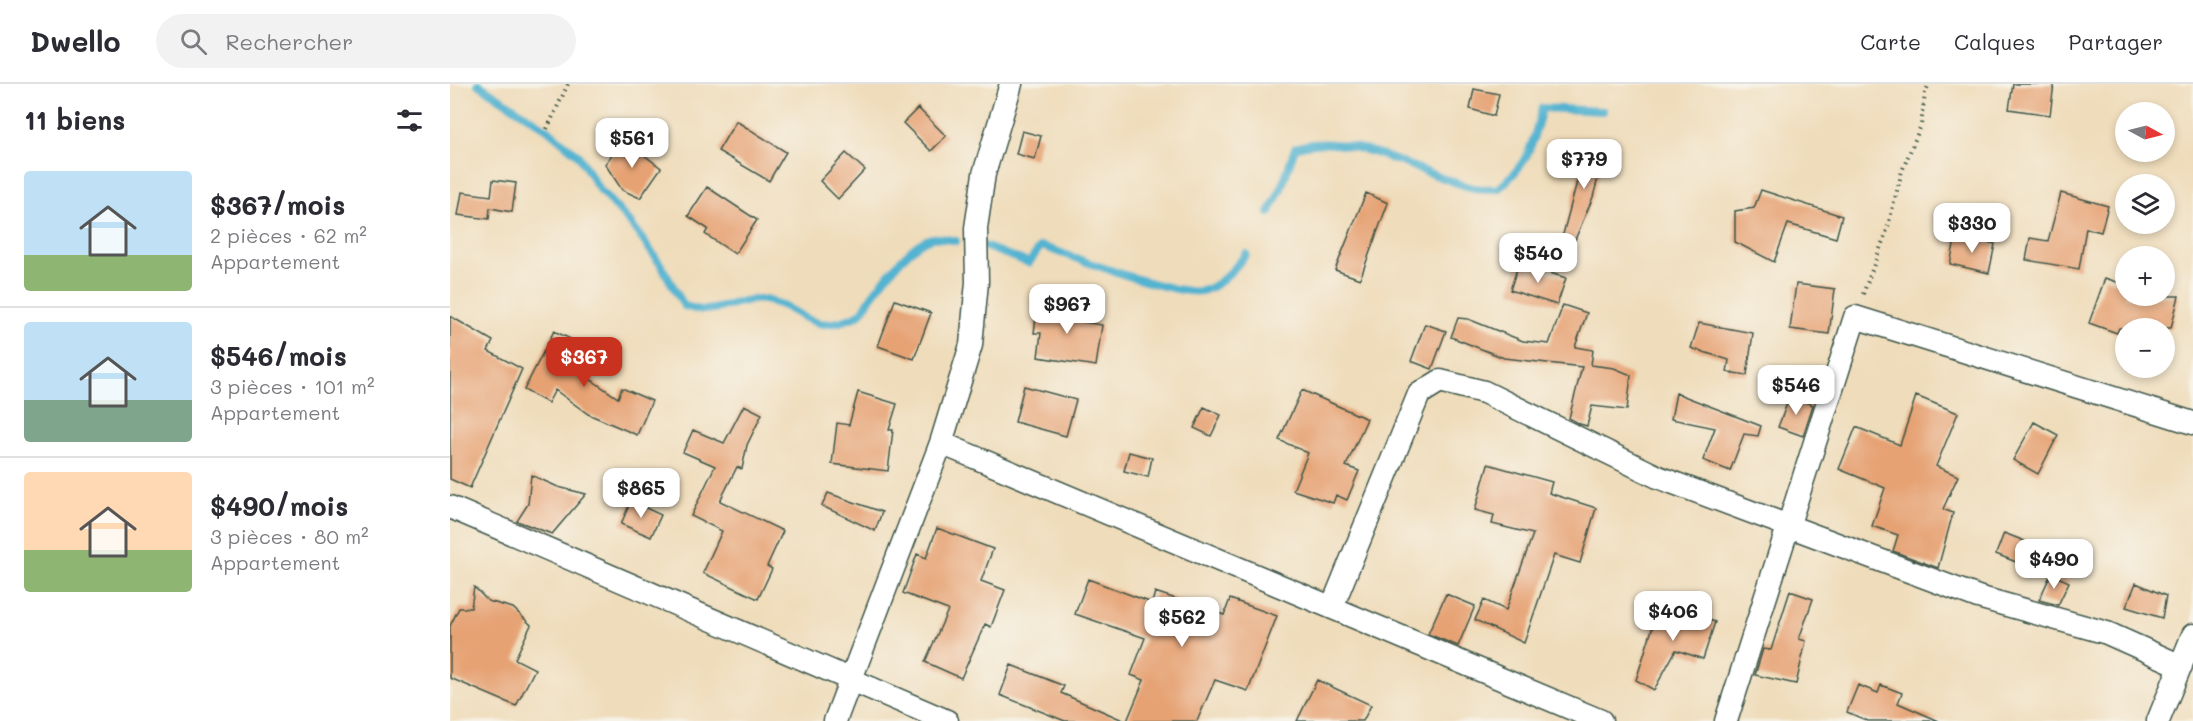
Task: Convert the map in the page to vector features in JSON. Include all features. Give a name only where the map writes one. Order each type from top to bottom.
[{"type":"street","points":[[835,721],[941,443],[971,345],[977,282],[976,228],[984,174],[1011,84]]},
{"type":"street","points":[[1726,721],[1855,316],[2193,423]]},
{"type":"street","points":[[1332,607],[1419,394],[1440,381],[1484,392],[1658,477],[1978,597],[2107,633],[2181,666]]},
{"type":"street","points":[[941,443],[1601,721]]},
{"type":"street","points":[[450,507],[947,721]]},
{"type":"street","points":[[2158,721],[2193,635]]},
{"type":"path","points":[[546,129],[568,84]]},
{"type":"path","points":[[1855,316],[1887,230],[1902,171],[1921,125],[1925,93],[1929,84]]},
{"type":"building","points":[[2013,84],[2054,84],[2050,115],[2009,109]]},
{"type":"building","points":[[1474,89],[1499,94],[1494,116],[1470,109]]},
{"type":"building","points":[[918,108],[946,136],[931,151],[903,123]]},
{"type":"building","points":[[736,121],[786,152],[769,181],[718,151]]},
{"type":"building","points":[[1022,131],[1041,136],[1035,159],[1016,154]]},
{"type":"building","points":[[623,139],[661,168],[640,198],[622,190],[605,164]]},
{"type":"building","points":[[1587,144],[1606,148],[1593,197],[1574,242],[1562,238]]},
{"type":"building","points":[[846,153],[865,170],[838,199],[820,181]]},
{"type":"building","points":[[493,180],[516,183],[512,212],[490,208],[489,219],[458,215],[462,192],[491,196]]},
{"type":"building","points":[[707,187],[757,220],[735,254],[705,234],[708,229],[688,216]]},
{"type":"building","points":[[1761,190],[1842,216],[1836,238],[1788,224],[1774,262],[1735,242],[1735,211],[1754,208]]},
{"type":"building","points":[[1366,193],[1388,203],[1360,279],[1335,270]]},
{"type":"building","points":[[2061,193],[2108,206],[2101,232],[2086,228],[2079,269],[2026,260],[2030,238],[2048,241]]},
{"type":"building","points":[[1956,235],[1995,244],[1989,273],[1950,264]]},
{"type":"building","points":[[1519,263],[1566,278],[1557,305],[1510,290]]},
{"type":"building","points":[[2105,278],[2115,281],[2115,306],[2175,306],[2175,296],[2179,296],[2174,318],[2115,318],[2115,332],[2089,323]]},
{"type":"building","points":[[1796,284],[1835,289],[1829,334],[1790,329]]},
{"type":"building","points":[[895,300],[931,313],[914,359],[878,346]]},
{"type":"building","points":[[1038,303],[1079,308],[1077,321],[1102,325],[1096,366],[1038,357],[1041,333],[1034,333]]},
{"type":"building","points":[[1563,305],[1587,313],[1575,347],[1593,350],[1591,365],[1614,368],[1631,375],[1627,410],[1592,406],[1587,426],[1569,418],[1582,367],[1504,358],[1451,337],[1458,318],[1468,319],[1523,341],[1549,344]]},
{"type":"building","points":[[450,316],[493,341],[488,351],[522,369],[470,488],[450,479]]},
{"type":"building","points":[[1699,323],[1753,333],[1747,375],[1727,372],[1729,360],[1691,348]]},
{"type":"building","points":[[1425,324],[1446,331],[1432,369],[1411,361]]},
{"type":"building","points":[[554,331],[579,343],[568,364],[618,398],[622,388],[652,401],[637,435],[588,414],[555,390],[548,403],[524,390]]},
{"type":"building","points":[[1024,386],[1076,400],[1066,436],[1015,422]]},
{"type":"building","points":[[1302,390],[1367,419],[1346,466],[1359,471],[1347,500],[1336,495],[1333,503],[1293,490],[1308,453],[1279,440]]},
{"type":"building","points":[[858,392],[897,404],[889,430],[893,430],[888,471],[832,464],[837,423],[849,425]]},
{"type":"building","points":[[1676,393],[1761,426],[1758,436],[1744,434],[1730,471],[1703,460],[1715,428],[1671,419]]},
{"type":"building","points":[[1790,396],[1813,405],[1803,436],[1778,427]]},
{"type":"building","points":[[1916,396],[1958,413],[1936,466],[1958,476],[1943,509],[1953,513],[1938,568],[1893,551],[1898,535],[1872,526],[1885,488],[1839,469],[1856,427],[1900,445]]},
{"type":"building","points":[[744,405],[762,414],[747,445],[742,469],[737,467],[720,501],[783,531],[767,566],[772,569],[758,599],[703,573],[722,531],[691,516],[715,466],[683,452],[693,430],[724,443]]},
{"type":"building","points":[[1204,407],[1221,415],[1211,436],[1194,428]]},
{"type":"building","points":[[2034,422],[2058,435],[2038,474],[2013,460]]},
{"type":"building","points":[[1129,452],[1152,458],[1148,477],[1124,471]]},
{"type":"building","points":[[1488,464],[1552,482],[1549,493],[1596,508],[1580,563],[1554,555],[1524,643],[1475,620],[1484,600],[1506,610],[1533,534],[1492,524],[1494,515],[1475,510]]},
{"type":"building","points":[[531,475],[558,487],[586,494],[552,534],[517,521],[528,504]]},
{"type":"building","points":[[828,493],[882,512],[875,531],[822,506]]},
{"type":"building","points":[[631,501],[661,515],[651,537],[621,524]]},
{"type":"building","points":[[937,528],[993,549],[981,581],[1005,590],[991,627],[985,624],[961,678],[925,662],[948,610],[903,593],[917,554],[926,558]]},
{"type":"building","points":[[2004,533],[2040,547],[2031,568],[1996,554]]},
{"type":"building","points":[[2051,574],[2069,582],[2058,605],[2039,600]]},
{"type":"building","points":[[1088,579],[1152,603],[1155,592],[1224,615],[1230,599],[1277,616],[1248,691],[1215,680],[1197,721],[1127,721],[1144,680],[1131,675],[1145,638],[1075,614]]},
{"type":"building","points":[[2136,583],[2166,596],[2162,618],[2126,607]]},
{"type":"building","points":[[474,587],[488,601],[513,608],[531,625],[515,659],[535,669],[516,706],[450,678],[450,626],[459,608],[471,608]]},
{"type":"building","points":[[1790,591],[1813,599],[1799,639],[1806,641],[1796,684],[1755,675],[1763,649],[1771,650]]},
{"type":"building","points":[[1446,594],[1475,606],[1458,646],[1428,634]]},
{"type":"building","points":[[1660,604],[1715,622],[1703,659],[1676,650],[1654,690],[1636,680]]},
{"type":"building","points":[[1011,665],[1064,686],[1061,693],[1125,721],[1065,721],[1000,695]]},
{"type":"building","points":[[1317,680],[1371,705],[1363,721],[1297,721]]},
{"type":"building","points":[[1858,685],[1878,693],[1881,685],[1902,693],[1898,703],[1939,721],[1868,721],[1847,712]]},
{"type":"waterway","points":[[478,84],[547,129],[578,155],[599,189],[631,224],[661,265],[684,306],[709,310],[748,300],[765,300],[789,308],[815,322],[825,324],[838,322],[860,314],[891,272],[916,246],[933,238],[956,241]]},
{"type":"waterway","points":[[1269,213],[1281,189],[1295,148],[1315,144],[1337,144],[1383,156],[1470,187],[1498,189],[1517,171],[1528,153],[1542,108],[1603,111]]},
{"type":"waterway","points":[[981,245],[1029,263],[1041,246],[1147,282],[1188,291],[1201,291],[1214,286],[1232,271],[1246,254]]}]
